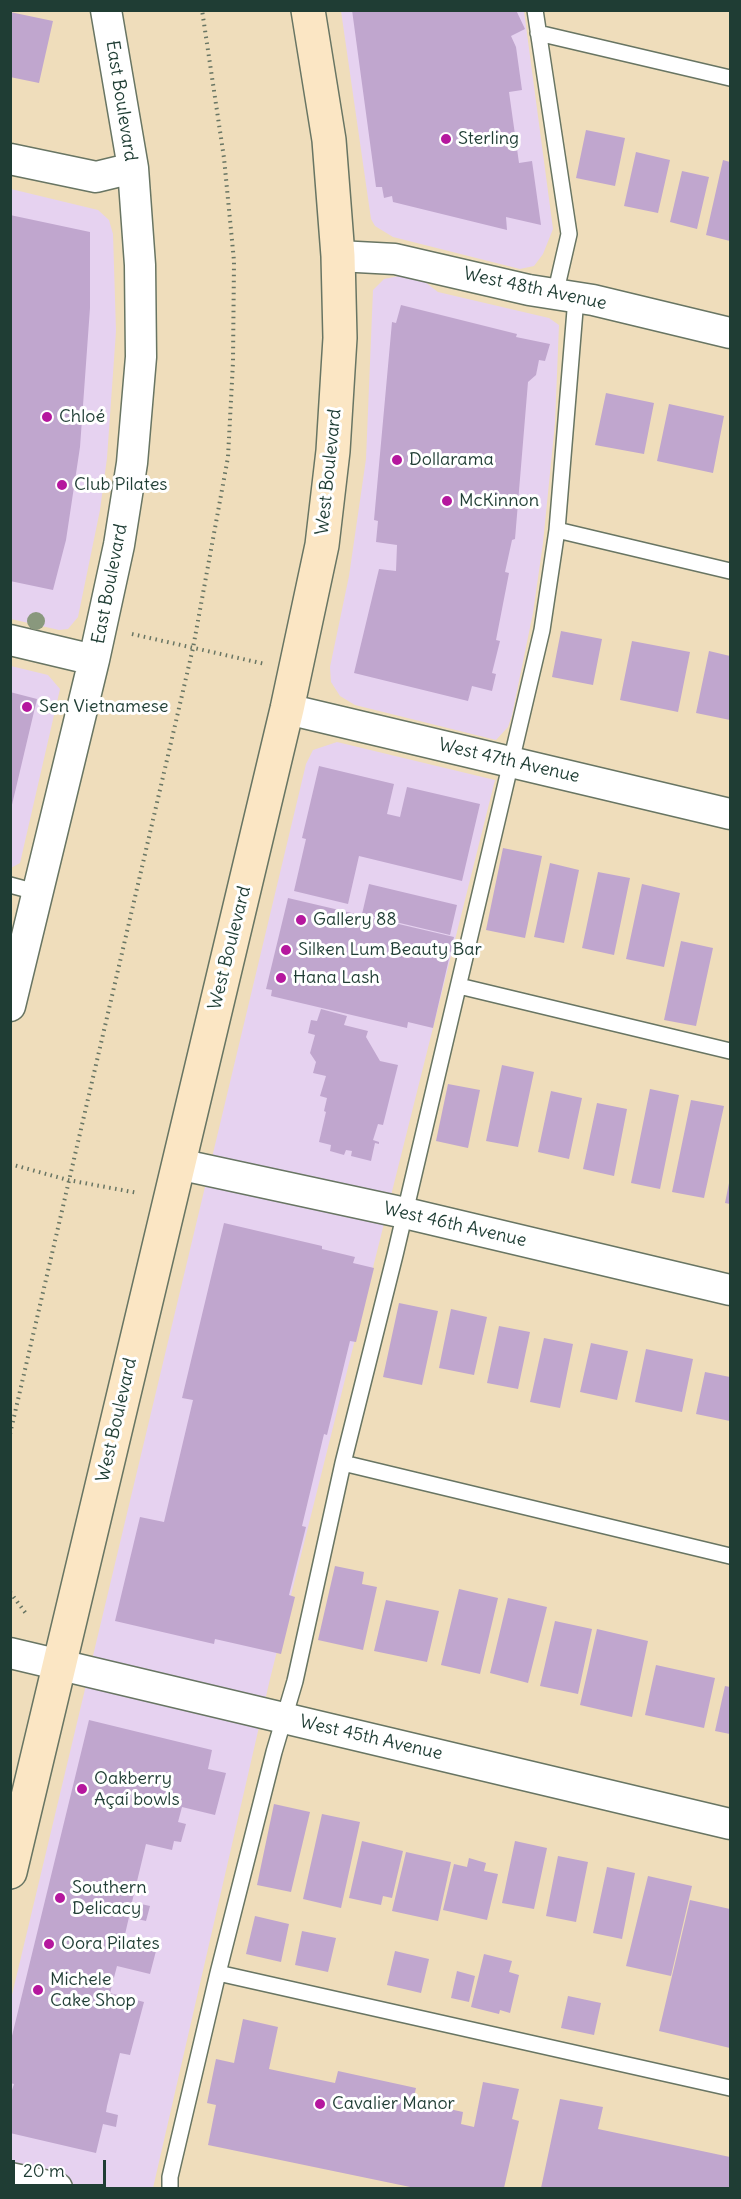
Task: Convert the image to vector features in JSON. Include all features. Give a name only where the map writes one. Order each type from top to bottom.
[{"type":"street","name":"East Boulevard","points":[[10,1006],[23,888],[94,660],[119,545],[130,475],[140,369],[140,265],[133,168],[106,10]]},
{"type":"street","name":"West Boulevard","points":[[10,1872],[287,709],[322,545],[333,451],[340,338],[338,256],[329,140],[308,10]]},
{"type":"street","points":[[10,159],[96,177],[133,168]]},
{"type":"street","name":"West 48th Avenue","points":[[338,256],[395,259],[730,333]]},
{"type":"street","points":[[10,640],[94,660]]},
{"type":"street","name":"West 47th Avenue","points":[[287,709],[730,814]]},
{"type":"street","name":"West 46th Avenue","points":[[178,1164],[405,1213],[730,1290]]},
{"type":"street","name":"West 45th Avenue","points":[[10,1653],[730,1824]]},
{"type":"street","points":[[10,2178],[57,2188]]},
{"type":"lane","points":[[170,2188],[170,2177],[218,1972],[295,1680],[343,1463],[405,1213],[542,630],[557,530],[569,234],[535,10]]},
{"type":"lane","points":[[538,33],[730,78]]},
{"type":"lane","points":[[557,530],[730,571]]},
{"type":"lane","points":[[459,986],[730,1051]]},
{"type":"lane","points":[[343,1463],[730,1556]]},
{"type":"lane","points":[[218,1972],[730,2088]]},
{"type":"path","points":[[10,1434],[193,648],[228,458],[233,362],[234,261],[224,158],[202,10]]},
{"type":"path","points":[[130,633],[266,665]]},
{"type":"path","points":[[10,1164],[68,1180],[142,1193]]},
{"type":"path","points":[[10,1592],[27,1615]]},
{"type":"path","points":[[10,1693],[15,1690]]},
{"type":"shaded area","name":"Sterling","points":[[341,11],[524,11],[553,229],[543,254],[534,266],[520,269],[393,237],[375,226],[371,219]]},
{"type":"shaded area","name":"Chloé","points":[[11,189],[98,210],[109,220],[113,234],[116,331],[107,458],[100,510],[78,617],[68,629],[59,630],[11,619]]},
{"type":"shaded area","name":"McKinnon","points":[[399,276],[425,282],[438,292],[549,318],[559,325],[555,423],[543,543],[533,613],[512,715],[508,727],[496,740],[355,705],[340,696],[331,682],[330,667],[349,576],[366,459],[373,290],[384,279]]},
{"type":"shaded area","points":[[11,666],[48,675],[60,689],[20,863],[11,868]]},
{"type":"shaded area","points":[[337,742],[495,780],[270,1679],[153,2188],[11,2188],[11,1999],[306,764],[313,750]]},
{"type":"building","name":"Sterling","points":[[352,10],[516,10],[525,29],[511,36],[516,47],[522,90],[509,92],[519,163],[532,161],[541,225],[506,217],[507,230],[393,202],[392,196],[384,198],[382,187],[376,187]]},
{"type":"building","points":[[10,12],[53,21],[39,83],[10,77]]},
{"type":"building","points":[[586,130],[625,138],[615,186],[576,178]]},
{"type":"building","points":[[636,152],[670,160],[658,213],[624,206]]},
{"type":"building","points":[[723,160],[730,162],[730,241],[706,235]]},
{"type":"building","points":[[682,171],[709,177],[697,229],[670,222]]},
{"type":"building","name":"Chloé","points":[[10,215],[90,232],[90,308],[80,447],[66,540],[53,590],[10,581]]},
{"type":"building","name":"McKinnon","points":[[401,305],[517,334],[516,337],[550,344],[545,361],[539,360],[536,375],[528,382],[515,539],[512,540],[505,572],[509,573],[496,640],[500,641],[492,673],[496,674],[492,691],[472,686],[468,701],[354,673],[379,569],[396,571],[397,545],[376,542],[378,521],[374,520],[392,322],[396,323]]},
{"type":"building","points":[[606,393],[654,403],[644,454],[595,445]]},
{"type":"building","points":[[669,404],[724,416],[713,473],[657,461]]},
{"type":"building","points":[[561,631],[602,639],[593,685],[552,677]]},
{"type":"building","points":[[632,641],[690,652],[678,712],[620,700]]},
{"type":"building","points":[[709,651],[730,656],[730,720],[696,713]]},
{"type":"building","points":[[10,692],[37,699],[11,809],[10,809]]},
{"type":"building","points":[[319,766],[394,784],[387,814],[400,817],[407,787],[480,804],[462,881],[359,856],[348,904],[294,891],[306,839],[302,838]]},
{"type":"building","points":[[503,848],[542,856],[525,938],[486,930]]},
{"type":"building","points":[[550,863],[579,870],[564,943],[534,937]]},
{"type":"building","points":[[598,872],[630,878],[614,955],[582,948]]},
{"type":"building","points":[[369,884],[457,905],[450,935],[362,914]]},
{"type":"building","points":[[642,884],[680,893],[664,967],[626,959]]},
{"type":"building","points":[[288,898],[454,937],[433,1028],[408,1022],[407,1028],[271,996],[272,990],[266,989]]},
{"type":"building","points":[[681,941],[713,948],[696,1026],[664,1020]]},
{"type":"building","points":[[321,1009],[347,1016],[344,1025],[368,1031],[366,1037],[380,1061],[398,1065],[383,1125],[378,1124],[373,1140],[379,1144],[375,1143],[371,1161],[351,1156],[352,1151],[346,1150],[344,1155],[330,1151],[331,1145],[319,1142],[327,1098],[320,1096],[326,1076],[313,1073],[316,1062],[310,1053],[315,1035],[308,1033],[311,1020],[317,1021]]},
{"type":"building","points":[[502,1065],[534,1072],[518,1147],[486,1141]]},
{"type":"building","points":[[448,1084],[480,1090],[468,1148],[436,1141]]},
{"type":"building","points":[[650,1089],[679,1095],[660,1189],[631,1183]]},
{"type":"building","points":[[551,1091],[582,1098],[569,1159],[538,1152]]},
{"type":"building","points":[[691,1100],[724,1106],[704,1198],[672,1192]]},
{"type":"building","points":[[597,1103],[627,1109],[614,1176],[583,1169]]},
{"type":"building","points":[[730,1183],[730,1204],[725,1203]]},
{"type":"building","points":[[224,1223],[322,1246],[322,1249],[355,1257],[353,1263],[374,1268],[356,1342],[350,1341],[327,1435],[324,1434],[302,1526],[306,1527],[289,1595],[295,1597],[281,1654],[215,1639],[214,1644],[115,1621],[140,1517],[164,1522],[193,1400],[182,1398]]},
{"type":"building","points":[[399,1303],[438,1311],[422,1385],[383,1377]]},
{"type":"building","points":[[451,1309],[487,1317],[474,1375],[439,1368]]},
{"type":"building","points":[[499,1326],[530,1332],[518,1389],[487,1383]]},
{"type":"building","points":[[544,1338],[573,1344],[560,1408],[530,1402]]},
{"type":"building","points":[[591,1343],[628,1351],[617,1400],[580,1392]]},
{"type":"building","points":[[646,1349],[693,1359],[682,1412],[635,1402]]},
{"type":"building","points":[[705,1372],[730,1377],[730,1421],[696,1414]]},
{"type":"building","points":[[335,1566],[364,1572],[362,1584],[377,1587],[363,1650],[318,1640]]},
{"type":"building","points":[[459,1589],[498,1598],[480,1674],[441,1665]]},
{"type":"building","points":[[508,1598],[547,1607],[528,1683],[490,1673]]},
{"type":"building","points":[[386,1600],[439,1611],[427,1662],[374,1651]]},
{"type":"building","points":[[555,1621],[592,1629],[578,1694],[540,1686]]},
{"type":"building","points":[[597,1629],[648,1641],[632,1717],[580,1705]]},
{"type":"building","points":[[656,1665],[715,1678],[704,1728],[645,1715]]},
{"type":"building","points":[[725,1686],[730,1687],[730,1734],[715,1731]]},
{"type":"building","points":[[89,1720],[212,1750],[208,1769],[226,1773],[215,1815],[182,1807],[178,1822],[186,1824],[181,1842],[174,1841],[172,1850],[146,1844],[132,1902],[150,1906],[146,1921],[129,1917],[123,1943],[156,1951],[150,1974],[117,1966],[110,1993],[144,2002],[130,2055],[120,2053],[107,2106],[106,2112],[118,2115],[116,2127],[103,2124],[96,2153],[10,2133],[10,2096],[14,2084],[10,2083],[10,2044]]},
{"type":"building","points":[[274,1804],[310,1812],[291,1892],[257,1885]]},
{"type":"building","points":[[322,1814],[360,1822],[341,1908],[303,1899]]},
{"type":"building","points":[[362,1841],[403,1851],[392,1898],[383,1896],[381,1905],[349,1898]]},
{"type":"building","points":[[515,1841],[547,1848],[534,1909],[502,1903]]},
{"type":"building","points":[[406,1852],[451,1862],[438,1921],[392,1911]]},
{"type":"building","points":[[558,1856],[588,1862],[576,1922],[546,1916]]},
{"type":"building","points":[[469,1858],[486,1863],[484,1871],[498,1874],[487,1920],[443,1910],[454,1864],[467,1867]]},
{"type":"building","points":[[607,1867],[635,1873],[622,1939],[593,1933]]},
{"type":"building","points":[[648,1876],[692,1886],[671,1976],[626,1966]]},
{"type":"building","points":[[690,1900],[730,1909],[730,2048],[659,2031]]},
{"type":"building","points":[[255,1916],[289,1924],[281,1962],[246,1954]]},
{"type":"building","points":[[302,1931],[336,1938],[328,1972],[295,1965]]},
{"type":"building","points":[[395,1951],[429,1959],[421,1993],[387,1985]]},
{"type":"building","points":[[484,1954],[512,1961],[509,1972],[519,1975],[510,2013],[500,2010],[499,2014],[471,2007]]},
{"type":"building","points":[[457,1971],[475,1976],[469,2002],[451,1998]]},
{"type":"building","points":[[568,1996],[601,2003],[594,2035],[561,2028]]},
{"type":"building","name":"Cavalier Manor","points":[[243,2019],[278,2027],[269,2069],[335,2083],[338,2071],[416,2088],[413,2101],[463,2112],[461,2124],[474,2127],[483,2082],[519,2089],[512,2119],[519,2121],[504,2188],[415,2188],[208,2145],[216,2105],[207,2103],[216,2059],[234,2063]]},
{"type":"building","points":[[560,2099],[603,2107],[598,2129],[730,2157],[730,2188],[541,2188]]},
{"type":"place","name":"Sterling","points":[[446,139]]},
{"type":"place","name":"Chloé","points":[[47,417]]},
{"type":"place","name":"Dollarama","points":[[397,460]]},
{"type":"place","name":"Club Pilates","points":[[62,485]]},
{"type":"place","name":"McKinnon","points":[[447,501]]},
{"type":"place","name":"Sen Vietnamese","points":[[27,707]]},
{"type":"place","name":"Gallery 88","points":[[301,920]]},
{"type":"place","name":"Silken Lum Beauty Bar","points":[[286,950]]},
{"type":"place","name":"Hana Lash","points":[[281,978]]},
{"type":"place","name":"Oakberry Açaí bowls","points":[[82,1789]]},
{"type":"place","name":"Southern Delicacy","points":[[60,1898]]},
{"type":"place","name":"Oora Pilates","points":[[49,1944]]},
{"type":"place","name":"Michele Cake Shop","points":[[38,1990]]},
{"type":"place","name":"Cavalier Manor","points":[[320,2104]]}]
